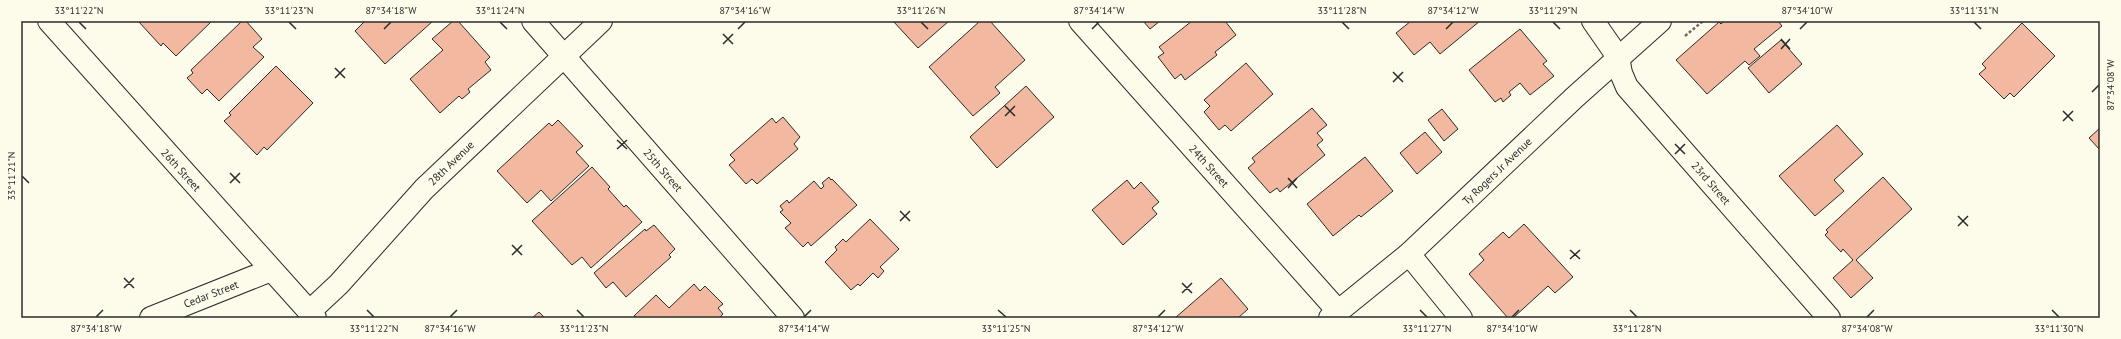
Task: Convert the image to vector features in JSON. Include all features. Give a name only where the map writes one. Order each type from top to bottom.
[{"type":"street","name":"26th Street","points":[[49,21],[312,315]]},
{"type":"street","name":"25th Street","points":[[533,21],[793,318]]},
{"type":"street","name":"28th Avenue","points":[[312,315],[424,189],[563,55],[601,21]]},
{"type":"street","name":"24th Street","points":[[1080,21],[1334,314]]},
{"type":"street","name":"23rd Street","points":[[1593,21],[1618,57],[1620,73],[1627,88],[1829,318]]},
{"type":"street","name":"Ty Rogers Jr Avenue","points":[[1334,314],[1410,254],[1618,57],[1660,21]]},
{"type":"street","points":[[1410,254],[1461,318]]},
{"type":"street","name":"Cedar Street","points":[[151,318],[272,270]]},
{"type":"building","points":[[138,21],[212,21],[176,56],[163,43],[161,46]]},
{"type":"building","points":[[242,21],[246,21],[262,39],[253,47],[264,57],[219,101],[207,89],[202,94],[187,78],[193,73],[191,70]]},
{"type":"building","points":[[365,21],[433,21],[385,64],[355,31]]},
{"type":"building","points":[[453,21],[458,21],[490,57],[485,62],[491,70],[468,89],[470,92],[462,99],[459,96],[440,113],[410,79],[443,50],[432,39]]},
{"type":"building","points":[[893,21],[949,21],[918,48]]},
{"type":"building","points":[[980,21],[990,21],[1025,60],[995,87],[1000,93],[973,116],[929,67]]},
{"type":"building","points":[[1143,21],[1160,21],[1150,29]]},
{"type":"building","points":[[1192,21],[1225,21],[1236,35],[1215,52],[1217,55],[1185,80],[1181,74],[1175,79],[1158,57],[1164,53],[1159,47]]},
{"type":"building","points":[[1411,21],[1480,21],[1440,54],[1430,42],[1414,55],[1396,33]]},
{"type":"building","points":[[1724,21],[1778,21],[1782,26],[1754,49],[1760,56],[1749,65],[1745,61],[1707,94],[1676,60],[1719,22],[1721,24]]},
{"type":"building","points":[[2022,23],[2055,56],[2014,97],[2010,93],[2004,99],[1979,74],[1986,68],[1982,64]]},
{"type":"building","points":[[1520,29],[1547,61],[1543,64],[1554,76],[1530,95],[1520,83],[1509,92],[1511,95],[1503,102],[1501,98],[1495,102],[1469,70]]},
{"type":"building","points":[[1781,40],[1802,64],[1769,93],[1748,68]]},
{"type":"building","points":[[1246,63],[1273,94],[1231,131],[1225,125],[1219,130],[1204,112],[1210,106],[1204,100]]},
{"type":"building","points":[[276,66],[313,103],[267,150],[264,147],[257,155],[224,121],[231,115],[229,113]]},
{"type":"building","points":[[1026,86],[1054,117],[997,168],[970,137]]},
{"type":"building","points":[[1312,108],[1327,125],[1317,133],[1323,140],[1317,145],[1325,155],[1280,192],[1277,188],[1270,193],[1248,168],[1255,162],[1252,158]]},
{"type":"building","points":[[1442,109],[1458,129],[1444,141],[1428,120]]},
{"type":"building","points":[[783,117],[800,137],[794,144],[798,149],[757,184],[752,179],[746,184],[729,165],[735,160],[730,155],[772,118],[776,123]]},
{"type":"building","points":[[558,120],[583,146],[576,152],[589,166],[551,201],[541,190],[527,203],[497,171],[549,123],[552,126]]},
{"type":"building","points":[[1837,125],[1863,154],[1834,180],[1844,191],[1815,216],[1779,176]]},
{"type":"building","points":[[2100,128],[2100,150],[2089,138]]},
{"type":"building","points":[[1425,132],[1442,152],[1417,174],[1400,153]]},
{"type":"building","points":[[1365,157],[1393,191],[1361,217],[1359,215],[1333,236],[1307,204]]},
{"type":"building","points":[[592,167],[610,187],[608,189],[624,207],[626,205],[642,222],[591,268],[582,257],[572,265],[532,221]]},
{"type":"building","points":[[829,177],[857,205],[811,246],[808,242],[803,247],[785,228],[791,223],[780,212],[783,210],[780,206],[787,200],[789,203],[814,181],[821,189],[824,186],[822,183]]},
{"type":"building","points":[[1883,177],[1912,209],[1856,260],[1873,278],[1851,298],[1833,278],[1853,260],[1843,249],[1841,252],[1825,235],[1828,232],[1826,230]]},
{"type":"building","points":[[1127,180],[1134,189],[1141,182],[1159,202],[1152,208],[1157,214],[1123,245],[1092,210]]},
{"type":"building","points":[[870,219],[899,249],[880,267],[884,271],[878,278],[873,273],[860,286],[858,284],[851,290],[825,262],[837,250],[835,247],[843,239],[846,242]]},
{"type":"building","points":[[1524,224],[1573,277],[1555,293],[1548,286],[1513,318],[1508,318],[1469,274],[1484,260],[1479,254],[1503,232],[1509,238]]},
{"type":"building","points":[[654,225],[675,249],[669,255],[671,257],[626,297],[613,282],[606,288],[594,273],[645,229],[646,231]]},
{"type":"building","points":[[1221,278],[1248,309],[1238,318],[1175,318]]},
{"type":"building","points":[[694,284],[700,291],[705,286],[723,304],[718,308],[723,314],[719,318],[637,318],[634,316],[656,295],[669,308]]},
{"type":"building","points":[[539,312],[545,318],[532,318]]}]
